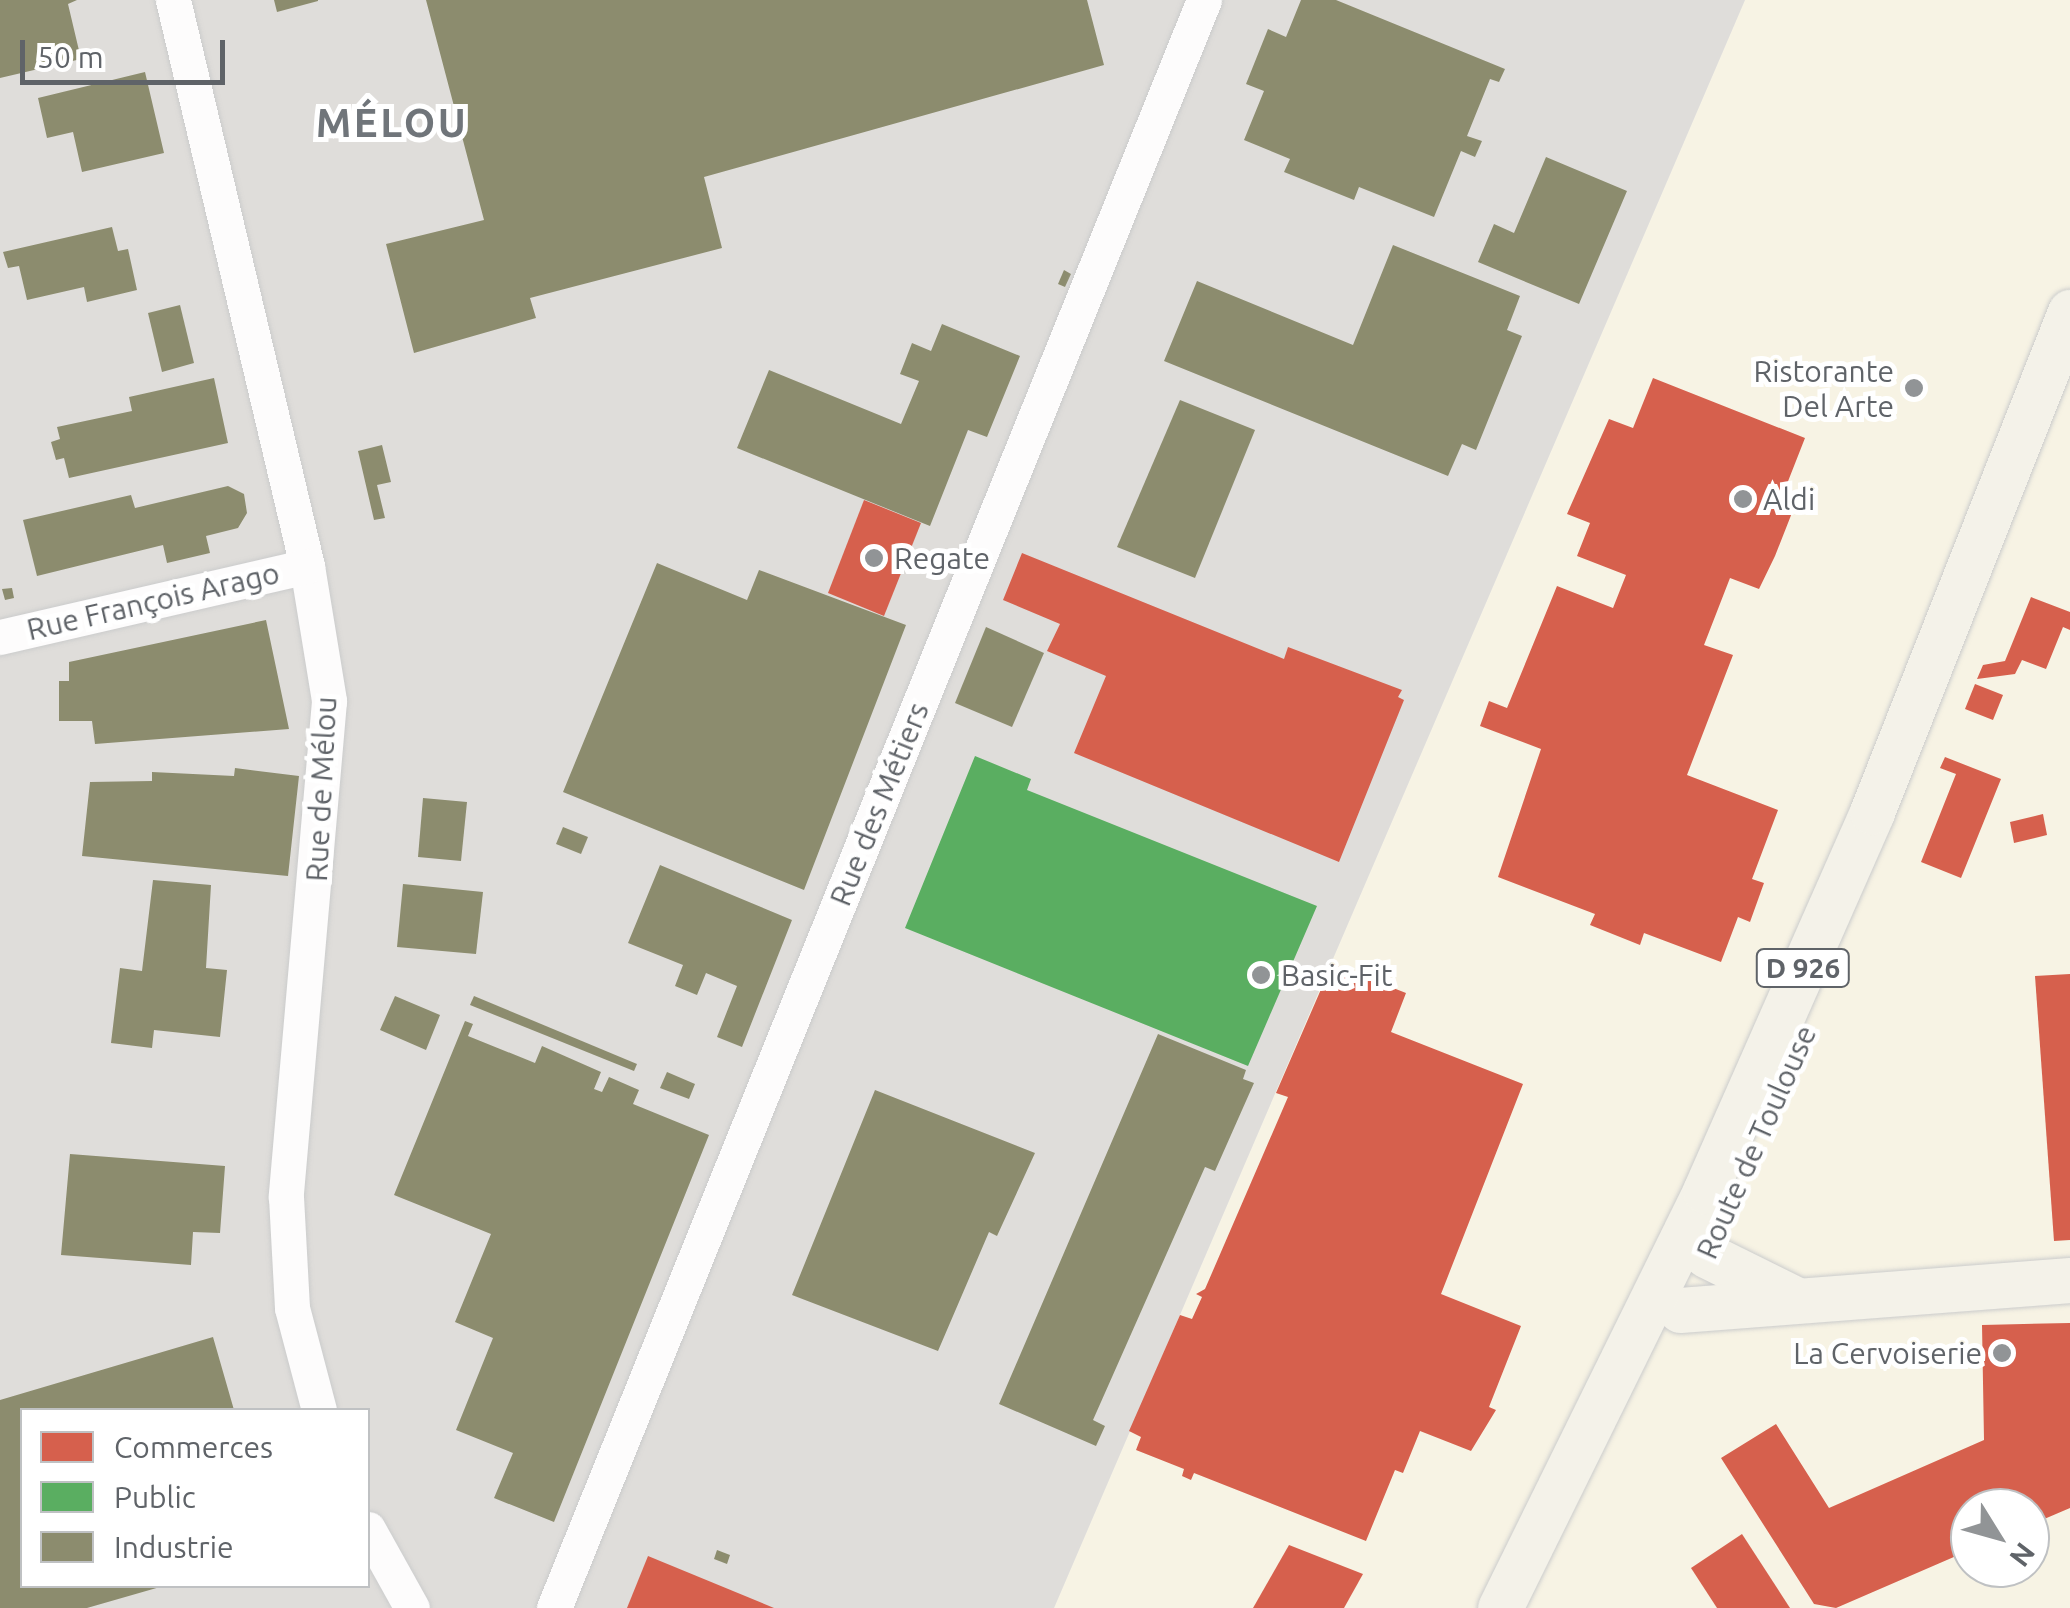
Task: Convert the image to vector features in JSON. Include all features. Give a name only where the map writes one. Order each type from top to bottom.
[{"type":"main road","name":"D 926","points":[[1500,1608],[1705,1191],[1872,812],[2070,312]]},
{"type":"main road","name":"Route de Toulouse","points":[[1531,1608],[1706,1255],[1896,822],[2070,386]]},
{"type":"main road","points":[[1706,1255],[1760,1287],[1803,1302]]},
{"type":"main road","points":[[1680,1310],[2070,1280]]},
{"type":"street","name":"Rue de Mélou","points":[[173,0],[307,566],[324,656],[328,748],[286,1246],[300,1355],[318,1408]]},
{"type":"street","name":"Rue des Métiers","points":[[554,1608],[1204,0]]},
{"type":"street","name":"Rue François Arago","points":[[0,637],[307,566]]},
{"type":"street","points":[[370,1533],[412,1608]]},
{"type":"shaded area","points":[[0,0],[1745,0],[1054,1608],[0,1608]]},
{"type":"shaded area","points":[[1745,0],[2070,0],[2070,1608],[1054,1608]]},
{"type":"building: Commerces","points":[[1653,378],[1805,438],[1785,489],[1799,495],[1759,589],[1730,578],[1704,645],[1733,655],[1687,775],[1778,810],[1752,879],[1764,883],[1750,922],[1738,917],[1721,962],[1644,933],[1640,945],[1590,925],[1595,914],[1498,877],[1541,749],[1480,726],[1489,701],[1507,708],[1557,586],[1613,608],[1626,575],[1577,556],[1590,523],[1567,514],[1609,419],[1633,428]]},
{"type":"building: Commerces","name":"Regate","points":[[864,500],[921,523],[884,616],[828,593]]},
{"type":"building: Commerces","points":[[1022,553],[1284,659],[1288,647],[1402,690],[1398,697],[1404,700],[1339,862],[1074,753],[1106,676],[1047,651],[1060,624],[1003,600]]},
{"type":"building: Commerces","points":[[2031,597],[2070,612],[2070,630],[2063,627],[2046,669],[2022,660],[2015,674],[1977,679],[1983,665],[2005,661]]},
{"type":"building: Commerces","points":[[1975,684],[2003,695],[1993,720],[1965,709]]},
{"type":"building: Commerces","points":[[1945,757],[2001,779],[1961,878],[1921,862],[1956,774],[1940,768]]},
{"type":"building: Commerces","points":[[2043,814],[2047,835],[2014,843],[2010,822]]},
{"type":"building: Commerces","points":[[1332,964],[1406,993],[1391,1032],[1523,1084],[1441,1294],[1521,1326],[1489,1407],[1496,1410],[1471,1451],[1420,1431],[1403,1473],[1395,1470],[1366,1541],[1194,1473],[1191,1480],[1182,1476],[1184,1469],[1136,1450],[1141,1437],[1129,1431],[1180,1315],[1192,1319],[1202,1297],[1196,1294],[1205,1289],[1288,1097],[1276,1093]]},
{"type":"building: Commerces","points":[[2070,974],[2070,1240],[2054,1241],[2035,976]]},
{"type":"building: Commerces","points":[[2070,1323],[2070,1508],[2050,1516],[2050,1488],[1950,1488],[1950,1559],[1836,1608],[1814,1604],[1721,1458],[1776,1424],[1829,1508],[1984,1440],[1982,1325]]},
{"type":"building: Commerces","points":[[1742,1534],[1790,1608],[1717,1608],[1691,1568]]},
{"type":"building: Commerces","points":[[1289,1545],[1363,1574],[1344,1608],[1253,1608]]},
{"type":"building: Commerces","points":[[648,1556],[774,1608],[627,1608]]},
{"type":"building: Public","points":[[975,756],[1031,779],[1027,790],[1317,906],[1248,1066],[905,928]]},
{"type":"building: Industrie","points":[[0,0],[77,0],[68,4],[81,59],[0,78]]},
{"type":"building: Industrie","points":[[274,0],[318,0],[318,1],[277,12]]},
{"type":"building: Industrie","points":[[426,0],[1087,0],[1104,65],[704,177],[722,248],[530,298],[536,318],[414,353],[386,244],[484,220]]},
{"type":"building: Industrie","points":[[1301,0],[1336,0],[1505,69],[1499,82],[1490,79],[1467,136],[1482,141],[1475,157],[1461,151],[1434,217],[1359,187],[1354,200],[1284,172],[1290,159],[1244,140],[1264,91],[1246,84],[1268,29],[1286,37]]},
{"type":"building: Industrie","points":[[145,72],[164,153],[82,172],[73,132],[47,138],[38,98]]},
{"type":"building: Industrie","points":[[1546,157],[1627,191],[1579,304],[1478,262],[1494,224],[1514,233]]},
{"type":"building: Industrie","points":[[112,227],[118,251],[128,249],[137,290],[87,302],[84,287],[27,300],[19,266],[8,268],[3,252]]},
{"type":"building: Industrie","points":[[1393,245],[1520,296],[1507,330],[1522,336],[1476,450],[1462,444],[1448,476],[1164,361],[1197,281],[1353,345]]},
{"type":"building: Industrie","points":[[1064,270],[1071,274],[1065,287],[1058,284]]},
{"type":"building: Industrie","points":[[180,305],[194,363],[162,372],[148,313]]},
{"type":"building: Industrie","points":[[942,324],[1020,356],[987,437],[968,430],[930,526],[737,448],[769,370],[901,424],[919,381],[900,374],[912,343],[931,351]]},
{"type":"building: Industrie","points":[[214,378],[228,443],[69,478],[64,458],[56,460],[51,442],[60,439],[57,427],[132,411],[129,397]]},
{"type":"building: Industrie","points":[[1180,400],[1255,430],[1195,578],[1117,547]]},
{"type":"building: Industrie","points":[[382,445],[391,482],[377,485],[385,518],[374,520],[358,451]]},
{"type":"building: Industrie","points":[[228,486],[244,494],[247,513],[238,528],[206,536],[210,553],[167,563],[163,545],[37,576],[23,520],[131,495],[135,508]]},
{"type":"building: Industrie","points":[[657,563],[747,600],[759,570],[906,625],[804,890],[563,792]]},
{"type":"building: Industrie","points":[[12,588],[14,598],[5,600],[2,589]]},
{"type":"building: Industrie","points":[[266,620],[289,729],[95,744],[92,721],[59,721],[59,681],[69,681],[69,662]]},
{"type":"building: Industrie","points":[[986,627],[1044,653],[1012,727],[955,703]]},
{"type":"building: Industrie","points":[[235,768],[299,776],[288,876],[82,856],[90,782],[152,781],[152,772],[234,776]]},
{"type":"building: Industrie","points":[[423,798],[467,802],[461,861],[418,857]]},
{"type":"building: Industrie","points":[[563,827],[588,837],[581,854],[556,844]]},
{"type":"building: Industrie","points":[[660,865],[792,920],[742,1047],[717,1037],[737,986],[706,973],[697,995],[675,986],[683,965],[628,943]]},
{"type":"building: Industrie","points":[[153,880],[211,885],[206,968],[227,970],[220,1037],[154,1030],[152,1048],[111,1043],[120,968],[142,971]]},
{"type":"building: Industrie","points":[[403,884],[483,892],[476,954],[397,947]]},
{"type":"building: Industrie","points":[[395,996],[440,1015],[426,1050],[380,1030]]},
{"type":"building: Industrie","points":[[474,996],[637,1064],[634,1071],[470,1005]]},
{"type":"building: Industrie","points":[[465,1021],[473,1024],[468,1036],[535,1063],[542,1046],[601,1072],[594,1089],[602,1092],[609,1077],[639,1090],[633,1104],[709,1135],[554,1522],[494,1498],[513,1453],[456,1430],[493,1338],[455,1322],[491,1234],[394,1195]]},
{"type":"building: Industrie","points":[[1158,1034],[1246,1070],[1243,1079],[1254,1083],[1215,1171],[1205,1167],[1093,1420],[1105,1426],[1096,1446],[999,1404]]},
{"type":"building: Industrie","points":[[667,1072],[695,1084],[689,1099],[660,1088]]},
{"type":"building: Industrie","points":[[875,1090],[1035,1153],[997,1236],[989,1232],[938,1351],[792,1295]]},
{"type":"building: Industrie","points":[[70,1154],[225,1166],[220,1233],[193,1232],[191,1265],[61,1255]]},
{"type":"building: Industrie","points":[[213,1337],[233,1408],[20,1408],[20,1588],[157,1588],[87,1608],[0,1608],[0,1400]]},
{"type":"building: Industrie","points":[[717,1550],[730,1555],[727,1564],[714,1559]]},
{"type":"place","name":"Ristorante Del Arte","points":[[1914,388]]},
{"type":"place","name":"Aldi","points":[[1743,499]]},
{"type":"place","name":"Regate","points":[[874,558]]},
{"type":"place","name":"Basic-Fit","points":[[1261,975]]},
{"type":"place","name":"La Cervoiserie","points":[[2002,1353]]},
{"type":"district","name":"MÉLOU","points":[[392,123]]}]
